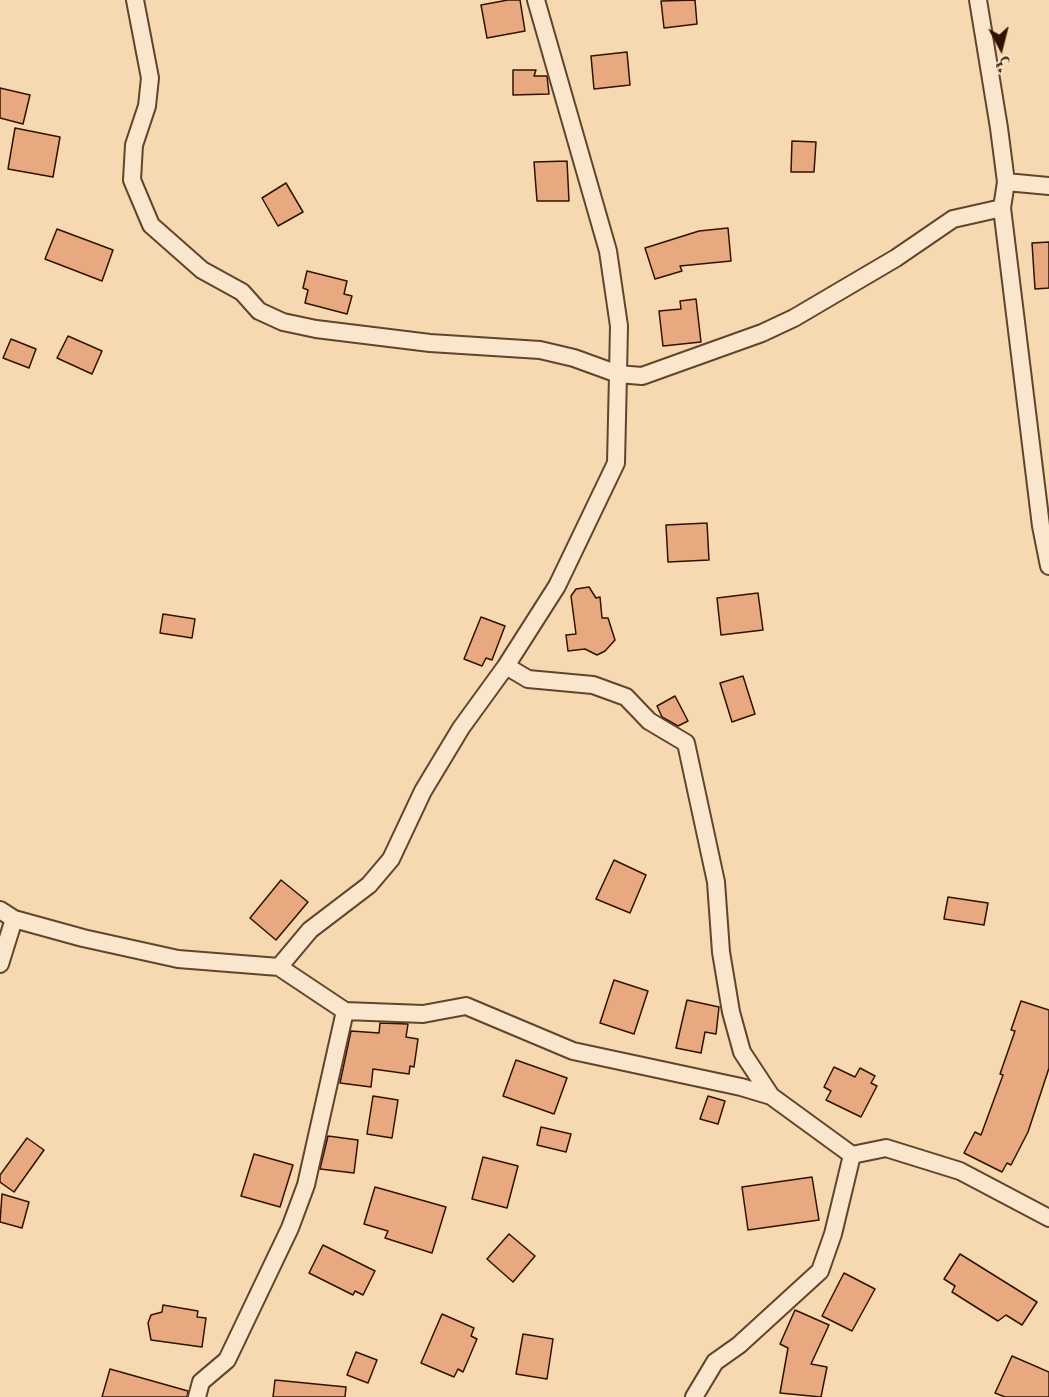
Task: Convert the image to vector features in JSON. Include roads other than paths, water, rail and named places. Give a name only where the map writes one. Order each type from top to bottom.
[{"type":"street","points":[[135,0],[150,78],[147,106],[134,145],[132,180],[151,225],[202,270],[242,292],[259,312],[283,322],[316,329],[430,343],[540,350],[574,358],[618,374],[642,376],[762,333],[794,318],[886,264],[953,219],[1002,208]]},
{"type":"street","points":[[279,967],[309,930],[369,885],[391,859],[429,782],[461,728],[506,666],[557,586],[616,463],[619,326],[608,251],[536,0]]},
{"type":"street","points":[[978,0],[1006,182],[1002,208],[1041,526],[1049,566]]},
{"type":"street","points":[[1006,182],[1049,186]]},
{"type":"street","points":[[506,666],[528,679],[593,685],[626,697],[649,721],[686,743],[716,882],[721,952],[731,1012],[742,1053],[771,1096]]},
{"type":"street","points":[[0,910],[14,919],[83,938],[178,958],[279,967],[345,1011],[423,1014],[466,1006],[573,1051],[730,1084],[771,1096],[852,1155],[886,1149],[960,1171],[1049,1218]]},
{"type":"street","points":[[0,964],[14,919]]},
{"type":"street","points":[[197,1397],[201,1382],[227,1360],[290,1228],[306,1185],[345,1011]]},
{"type":"street","points":[[694,1397],[715,1362],[739,1345],[820,1271],[852,1155]]}]
